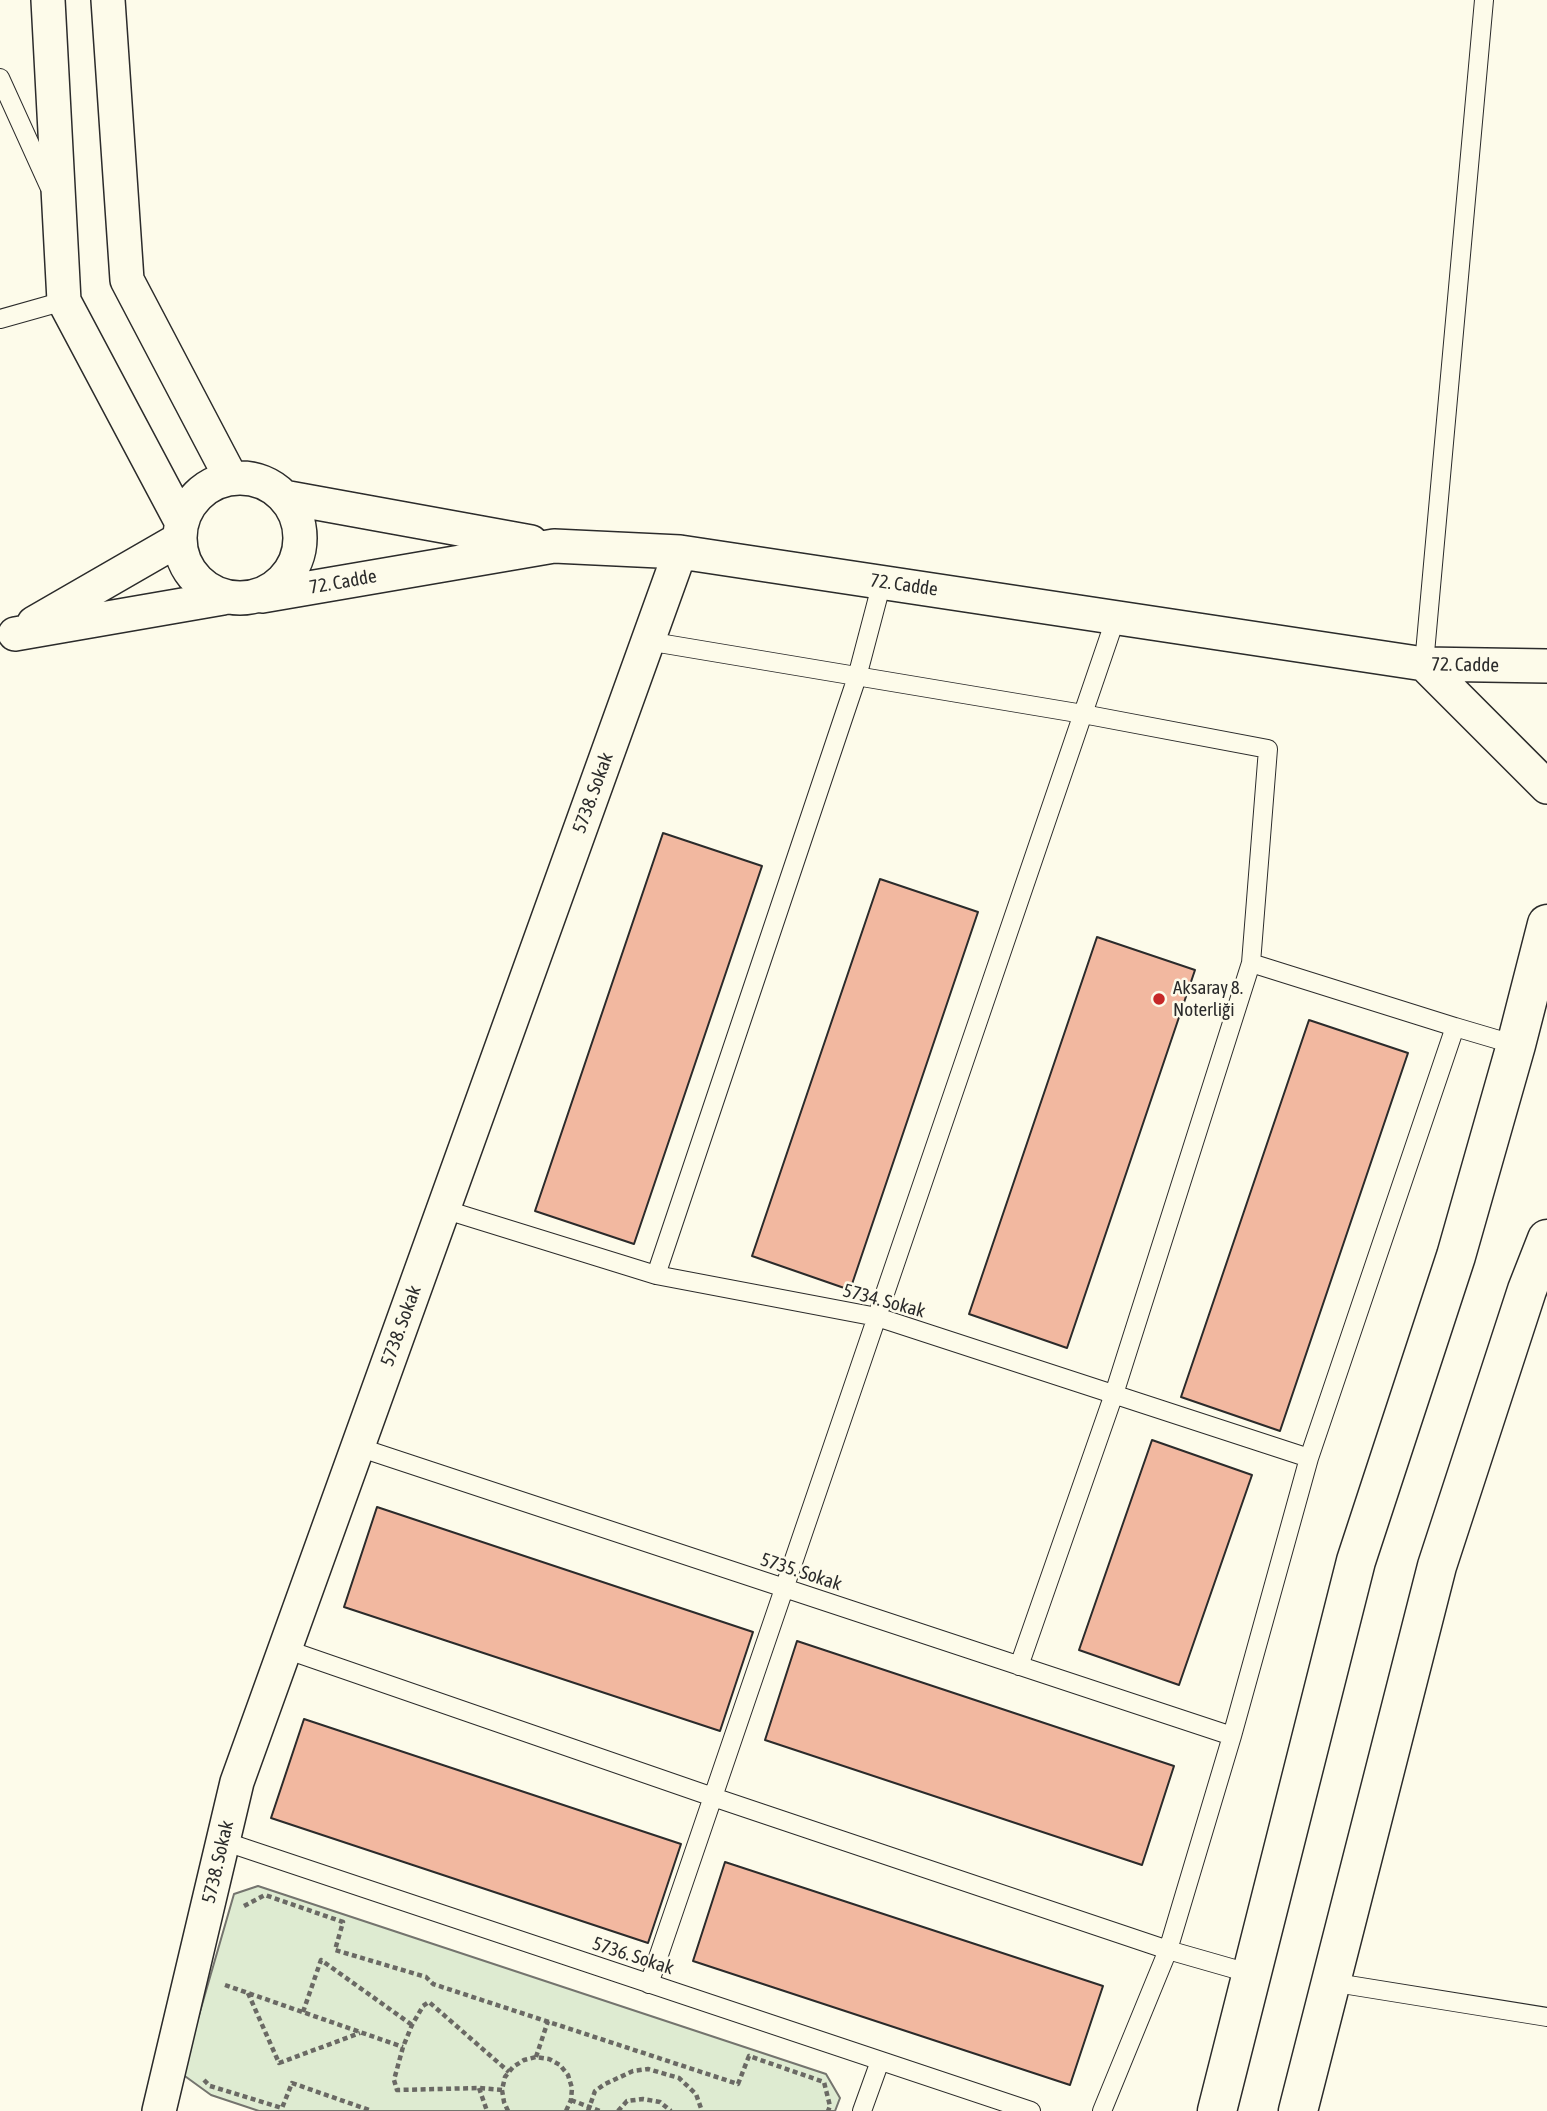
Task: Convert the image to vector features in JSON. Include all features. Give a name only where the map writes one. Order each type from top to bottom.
[{"type":"main road","points":[[1217,2111],[1356,1561],[1456,1256],[1547,924]]},
{"type":"main road","points":[[1298,2111],[1437,1566],[1527,1290],[1547,1239]]},
{"type":"street","points":[[48,0],[64,301],[180,531],[191,577],[223,598]]},
{"type":"street","points":[[108,0],[127,280],[231,478]]},
{"type":"street","points":[[8,636],[180,531],[188,503],[218,479],[257,478],[289,498],[554,546]]},
{"type":"street","points":[[8,636],[223,598],[262,596],[292,572],[303,535],[289,498]]},
{"type":"street","name":"72. Cadde","points":[[262,596],[554,546],[680,552],[1424,664],[1547,666]]},
{"type":"street","name":"5738. Sokak","points":[[159,2111],[237,1782],[680,552]]},
{"type":"street","points":[[1424,664],[1547,787]]},
{"type":"lane","points":[[1424,664],[1484,0]]},
{"type":"lane","points":[[0,78],[59,207]]},
{"type":"lane","points":[[0,319],[64,301]]},
{"type":"lane","points":[[656,1275],[857,677],[882,582]]},
{"type":"lane","points":[[649,1984],[1115,617]]},
{"type":"lane","points":[[648,641],[1268,748],[1251,963],[1114,1394],[1019,1666]]},
{"type":"lane","points":[[1251,963],[1516,1045]]},
{"type":"lane","points":[[1102,2111],[1168,1950],[1232,1736],[1309,1458],[1455,1027]]},
{"type":"lane","name":"5734. Sokak","points":[[443,1209],[656,1275],[877,1317],[1309,1458]]},
{"type":"lane","name":"5735. Sokak","points":[[358,1447],[1232,1736]]},
{"type":"lane","points":[[285,1648],[713,1797],[1168,1950],[1252,1974]]},
{"type":"lane","name":"5736. Sokak","points":[[223,1841],[1031,2111]]},
{"type":"lane","points":[[1330,1982],[1547,2017]]},
{"type":"lane","points":[[862,2111],[880,2061]]},
{"type":"path","points":[[237,1910],[265,1895],[343,1922],[335,1950],[426,1977],[433,1984],[738,2084],[749,2056],[824,2082],[830,2106],[828,2111]]},
{"type":"path","points":[[303,2012],[321,1960],[412,2025]]},
{"type":"path","points":[[215,1982],[403,2047]]},
{"type":"path","points":[[248,1993],[279,2063],[361,2032]]},
{"type":"path","points":[[502,2090],[397,2090],[394,2080],[412,2025],[429,2001],[509,2072]]},
{"type":"path","points":[[536,2057],[548,2021]]},
{"type":"path","points":[[508,2111],[502,2090],[505,2077],[524,2060],[536,2057],[549,2059],[560,2065],[568,2075],[572,2088],[566,2111]]},
{"type":"path","points":[[589,2109],[595,2091],[605,2084],[633,2071],[648,2069],[679,2078],[696,2094],[702,2111]]},
{"type":"path","points":[[200,2076],[210,2086],[282,2108],[292,2083],[372,2111]]},
{"type":"path","points":[[479,2088],[486,2111]]},
{"type":"path","points":[[618,2111],[627,2101],[643,2099],[660,2102],[671,2111]]},
{"type":"path","points":[[570,2101],[600,2111]]},
{"type":"green space","points":[[258,1886],[826,2074],[840,2098],[835,2111],[259,2111],[211,2095],[182,2074],[234,1894]]},
{"type":"building","points":[[663,833],[762,866],[634,1244],[535,1211]]},
{"type":"building","points":[[880,879],[978,912],[850,1290],[752,1256]]},
{"type":"building","points":[[1097,937],[1195,970],[1067,1348],[969,1314]]},
{"type":"building","points":[[1309,1020],[1408,1053],[1280,1431],[1181,1397]]},
{"type":"building","points":[[1152,1440],[1252,1475],[1179,1685],[1079,1650]]},
{"type":"building","points":[[377,1507],[753,1632],[720,1731],[344,1607]]},
{"type":"building","points":[[797,1641],[1174,1766],[1142,1865],[765,1740]]},
{"type":"building","points":[[304,1719],[681,1844],[648,1943],[271,1818]]},
{"type":"building","points":[[725,1862],[1103,1986],[1070,2085],[693,1961]]},
{"type":"place","name":"Aksaray 8. Noterliği","points":[[1159,999]]}]
